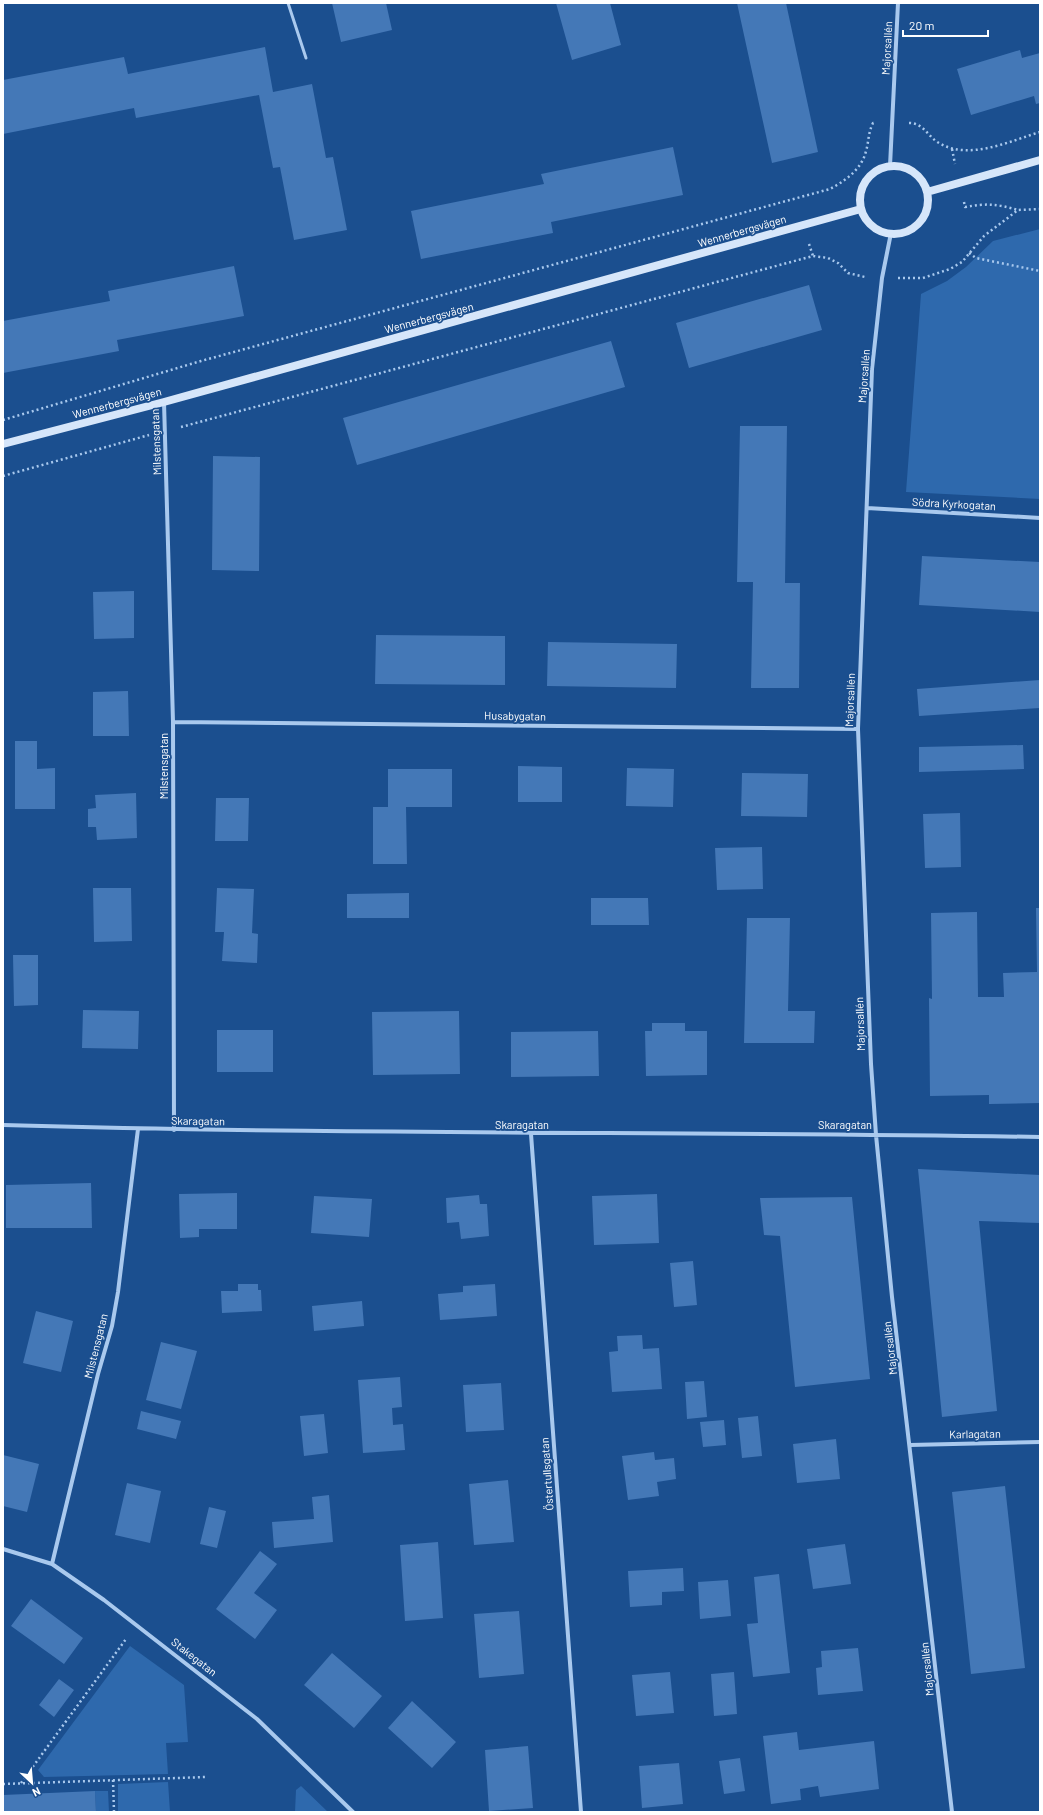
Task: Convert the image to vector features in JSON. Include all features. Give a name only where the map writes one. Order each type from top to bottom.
[{"type":"main road","points":[[927,192],[1040,160]]},
{"type":"main road","points":[[890,166],[902,167],[913,172],[922,180],[927,192],[926,210],[916,225],[909,230],[900,233],[884,232],[872,226],[863,215],[861,209],[860,196],[864,184],[872,173],[890,166]]},
{"type":"main road","name":"Wennerbergsvägen","points":[[3,444],[164,402],[861,209]]},
{"type":"street","name":"Majorsallén","points":[[890,166],[898,3]]},
{"type":"street","name":"Majorsallén","points":[[891,233],[882,278],[872,369],[858,729],[871,1064],[876,1134],[892,1296],[952,1812]]},
{"type":"street","name":"Milstensgatan","points":[[164,402],[173,722],[174,1130]]},
{"type":"street","name":"Södra Kyrkogatan","points":[[867,508],[1040,518]]},
{"type":"street","name":"Husabygatan","points":[[173,722],[858,729]]},
{"type":"street","name":"Skaragatan","points":[[3,1125],[174,1130],[531,1134],[876,1134],[1040,1137]]},
{"type":"street","name":"Milstensgatan","points":[[52,1564],[98,1374],[112,1326],[118,1292],[138,1129]]},
{"type":"street","name":"Östertullsgatan","points":[[531,1134],[581,1812]]},
{"type":"street","name":"Karlagatan","points":[[910,1444],[1040,1442]]},
{"type":"street","name":"Stakegatan","points":[[3,1549],[52,1564],[104,1600],[257,1719],[352,1812]]},
{"type":"lane","points":[[288,3],[306,58]]},
{"type":"path","points":[[3,420],[201,361],[830,189],[846,181],[859,166],[866,153],[869,131],[873,123],[914,123],[924,128],[938,143],[952,149],[965,151],[984,148],[1040,132]]},
{"type":"path","points":[[3,476],[813,256],[828,258],[838,263],[848,273],[867,278],[923,278],[950,269],[962,262],[984,236],[1018,210],[1040,209]]},
{"type":"path","points":[[968,254],[976,258],[1040,271]]},
{"type":"path","points":[[21,1783],[128,1637]]},
{"type":"path","points":[[3,1784],[206,1777]]},
{"type":"path","points":[[113,1780],[114,1812]]},
{"type":"shaded area","points":[[1040,229],[1040,499],[906,492],[921,294],[947,281],[966,267],[993,241]]},
{"type":"shaded area","points":[[130,1646],[184,1685],[188,1742],[166,1743],[168,1774],[44,1777],[38,1770]]},
{"type":"shaded area","points":[[168,1782],[170,1812],[118,1812],[118,1784]]},
{"type":"shaded area","points":[[301,1786],[328,1812],[295,1812],[296,1790]]},
{"type":"shaded area","points":[[95,1791],[108,1791],[109,1812],[96,1812]]},
{"type":"building","points":[[332,3],[386,3],[392,30],[341,42]]},
{"type":"building","points":[[556,3],[610,3],[621,45],[572,60]]},
{"type":"building","points":[[737,3],[786,3],[818,152],[772,163]]},
{"type":"building","points":[[265,47],[273,92],[312,84],[326,158],[333,157],[347,230],[294,240],[280,167],[273,168],[259,95],[136,118],[134,108],[3,134],[3,80],[124,57],[128,74]]},
{"type":"building","points":[[1020,50],[1022,58],[1040,53],[1040,103],[1036,104],[1034,96],[971,115],[957,69]]},
{"type":"building","points":[[673,147],[683,195],[551,222],[553,233],[421,259],[411,211],[544,184],[541,174]]},
{"type":"building","points":[[234,266],[244,316],[117,340],[119,351],[3,373],[3,321],[110,301],[108,291]]},
{"type":"building","points":[[809,285],[822,330],[689,368],[676,323]]},
{"type":"building","points":[[611,341],[625,387],[357,465],[343,418]]},
{"type":"building","points":[[740,426],[787,426],[785,583],[800,583],[799,688],[751,688],[753,582],[737,582]]},
{"type":"building","points":[[213,456],[260,457],[259,571],[212,570]]},
{"type":"building","points":[[922,556],[1040,562],[1040,612],[919,605]]},
{"type":"building","points":[[134,591],[134,638],[94,639],[93,592]]},
{"type":"building","points":[[376,635],[505,636],[505,685],[375,684]]},
{"type":"building","points":[[548,642],[677,644],[676,688],[547,686]]},
{"type":"building","points":[[1040,680],[1040,708],[919,716],[917,689]]},
{"type":"building","points":[[128,691],[129,736],[93,736],[93,692]]},
{"type":"building","points":[[15,741],[37,741],[37,769],[55,768],[55,809],[15,809]]},
{"type":"building","points":[[1023,745],[1024,769],[919,772],[919,747]]},
{"type":"building","points":[[518,766],[562,767],[562,802],[518,802]]},
{"type":"building","points":[[627,768],[674,769],[673,807],[626,806]]},
{"type":"building","points":[[388,769],[452,769],[452,807],[406,807],[407,864],[373,864],[373,807],[388,807]]},
{"type":"building","points":[[742,773],[808,774],[807,817],[741,816]]},
{"type":"building","points":[[136,793],[137,838],[97,840],[96,827],[88,827],[88,809],[96,808],[95,795]]},
{"type":"building","points":[[216,798],[249,798],[248,841],[215,841]]},
{"type":"building","points":[[960,813],[961,867],[925,868],[923,814]]},
{"type":"building","points":[[762,847],[763,889],[717,890],[715,848]]},
{"type":"building","points":[[93,888],[131,888],[132,941],[94,942]]},
{"type":"building","points":[[217,888],[254,889],[252,933],[258,934],[257,963],[222,961],[224,932],[215,932]]},
{"type":"building","points":[[409,893],[409,918],[347,918],[347,894]]},
{"type":"building","points":[[591,898],[648,898],[649,925],[591,925]]},
{"type":"building","points":[[1036,908],[1040,908],[1040,1103],[989,1104],[989,1095],[930,1096],[929,998],[932,999],[931,913],[977,912],[978,997],[1004,997],[1003,973],[1037,972]]},
{"type":"building","points":[[747,918],[790,918],[788,1011],[815,1011],[814,1043],[744,1043]]},
{"type":"building","points":[[13,955],[38,955],[38,1005],[14,1006]]},
{"type":"building","points":[[83,1010],[139,1011],[138,1049],[82,1048]]},
{"type":"building","points":[[459,1011],[460,1074],[373,1075],[372,1012]]},
{"type":"building","points":[[652,1023],[685,1023],[685,1031],[707,1031],[707,1075],[646,1076],[645,1031],[652,1031]]},
{"type":"building","points":[[217,1030],[273,1030],[273,1072],[217,1072]]},
{"type":"building","points":[[598,1031],[599,1076],[511,1077],[511,1032]]},
{"type":"building","points":[[918,1169],[1040,1175],[1040,1223],[979,1221],[997,1411],[942,1417]]},
{"type":"building","points":[[91,1183],[92,1228],[6,1228],[6,1185]]},
{"type":"building","points":[[237,1193],[237,1229],[199,1229],[199,1237],[180,1238],[179,1194]]},
{"type":"building","points":[[657,1194],[659,1243],[594,1245],[592,1196]]},
{"type":"building","points":[[479,1195],[480,1204],[487,1204],[489,1236],[461,1239],[459,1222],[447,1223],[446,1198]]},
{"type":"building","points":[[314,1196],[372,1199],[369,1237],[311,1233]]},
{"type":"building","points":[[852,1197],[870,1379],[795,1387],[780,1236],[764,1235],[760,1198]]},
{"type":"building","points":[[693,1261],[697,1305],[674,1307],[670,1263]]},
{"type":"building","points":[[238,1284],[258,1284],[258,1290],[261,1290],[262,1311],[222,1313],[221,1291],[238,1291]]},
{"type":"building","points":[[495,1284],[497,1316],[440,1320],[438,1294],[463,1292],[463,1286]]},
{"type":"building","points":[[362,1301],[364,1326],[314,1331],[312,1306]]},
{"type":"building","points":[[36,1311],[73,1321],[61,1372],[23,1363]]},
{"type":"building","points":[[642,1335],[643,1349],[659,1348],[662,1389],[612,1392],[609,1352],[618,1351],[617,1336]]},
{"type":"building","points":[[161,1342],[197,1351],[181,1409],[146,1400]]},
{"type":"building","points":[[400,1377],[402,1407],[392,1408],[393,1425],[403,1424],[405,1450],[363,1453],[358,1380]]},
{"type":"building","points":[[704,1381],[707,1417],[687,1419],[685,1382]]},
{"type":"building","points":[[501,1383],[504,1430],[466,1432],[463,1385]]},
{"type":"building","points":[[141,1411],[181,1421],[176,1439],[137,1429]]},
{"type":"building","points":[[324,1414],[328,1453],[304,1456],[300,1416]]},
{"type":"building","points":[[758,1416],[762,1456],[742,1458],[738,1418]]},
{"type":"building","points":[[724,1420],[726,1445],[703,1447],[700,1422]]},
{"type":"building","points":[[836,1439],[840,1479],[797,1483],[793,1444]]},
{"type":"building","points":[[654,1452],[655,1460],[674,1458],[676,1479],[657,1482],[659,1496],[628,1500],[622,1456]]},
{"type":"building","points":[[3,1455],[39,1464],[27,1512],[3,1506]]},
{"type":"building","points":[[508,1480],[514,1542],[474,1545],[469,1484]]},
{"type":"building","points":[[127,1483],[161,1491],[150,1543],[115,1535]]},
{"type":"building","points":[[1005,1486],[1025,1668],[971,1674],[952,1492]]},
{"type":"building","points":[[329,1495],[333,1542],[274,1548],[272,1522],[314,1519],[312,1497]]},
{"type":"building","points":[[209,1507],[226,1511],[217,1548],[200,1544]]},
{"type":"building","points":[[438,1542],[443,1618],[405,1621],[400,1545]]},
{"type":"building","points":[[845,1544],[851,1584],[813,1589],[807,1549]]},
{"type":"building","points":[[260,1551],[277,1564],[254,1593],[277,1610],[255,1639],[216,1609]]},
{"type":"building","points":[[683,1568],[684,1591],[662,1592],[662,1605],[630,1607],[628,1571]]},
{"type":"building","points":[[779,1574],[790,1673],[753,1677],[747,1624],[758,1623],[754,1577]]},
{"type":"building","points":[[728,1580],[731,1616],[700,1619],[698,1582]]},
{"type":"building","points":[[31,1599],[83,1638],[64,1664],[11,1626]]},
{"type":"building","points":[[519,1611],[524,1674],[479,1678],[474,1614]]},
{"type":"building","points":[[858,1648],[863,1691],[818,1695],[816,1668],[822,1667],[821,1651]]},
{"type":"building","points":[[332,1653],[382,1696],[354,1728],[304,1685]]},
{"type":"building","points":[[670,1672],[674,1713],[636,1716],[632,1675]]},
{"type":"building","points":[[734,1672],[737,1714],[714,1716],[711,1674]]},
{"type":"building","points":[[59,1679],[74,1690],[54,1717],[39,1705]]},
{"type":"building","points":[[412,1701],[456,1742],[432,1768],[388,1728]]},
{"type":"building","points":[[797,1732],[799,1750],[874,1741],[879,1789],[820,1797],[818,1786],[800,1789],[801,1800],[771,1804],[763,1736]]},
{"type":"building","points":[[528,1746],[533,1808],[489,1811],[485,1750]]},
{"type":"building","points":[[740,1758],[745,1791],[724,1794],[719,1761]]},
{"type":"building","points":[[679,1763],[683,1804],[642,1808],[639,1766]]},
{"type":"building","points":[[95,1791],[96,1812],[3,1812],[3,1795]]}]
